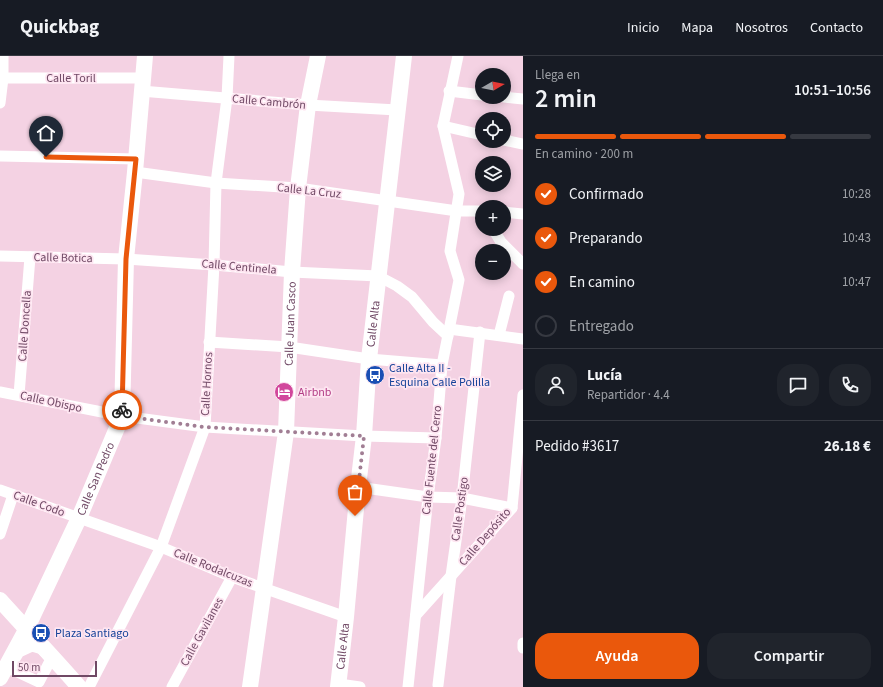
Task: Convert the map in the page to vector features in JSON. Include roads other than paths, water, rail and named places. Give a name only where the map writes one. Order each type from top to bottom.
[{"type":"street","points":[[0,103],[3,56]]},
{"type":"street","name":"Calle San Pedro","points":[[0,678],[26,630],[79,518],[122,416],[126,259],[136,166],[145,56]]},
{"type":"street","name":"Calle Hornos","points":[[88,687],[161,547],[204,427],[214,264],[216,183],[227,98],[229,56]]},
{"type":"street","name":"Calle Juan Casco","points":[[250,687],[286,432],[292,272],[298,188],[308,105],[318,56]]},
{"type":"street","name":"Calle Alta","points":[[339,685],[364,436],[369,359],[404,56]]},
{"type":"street","points":[[458,56],[442,126],[475,133]]},
{"type":"street","name":"Calle Toril","points":[[2,78],[142,85]]},
{"type":"street","name":"Calle Cambrón","points":[[142,85],[227,98],[308,105],[397,110]]},
{"type":"street","points":[[450,92],[475,94]]},
{"type":"street","points":[[511,97],[523,98]]},
{"type":"street","name":"Calle Fuente del Cerro","points":[[408,687],[428,497],[436,438],[442,365],[459,280],[450,251],[457,211],[458,194],[442,126]]},
{"type":"street","points":[[511,141],[523,144]]},
{"type":"street","name":"Calle La Cruz","points":[[0,156],[136,166],[216,183],[298,188],[457,211],[475,211]]},
{"type":"street","points":[[511,213],[523,214]]},
{"type":"street","points":[[498,236],[501,242],[523,264]]},
{"type":"street","name":"Calle Botica","points":[[0,256],[126,259]]},
{"type":"street","name":"Calle Doncella","points":[[19,395],[30,257]]},
{"type":"street","name":"Calle Centinela","points":[[126,259],[214,264],[292,272],[378,276],[397,286],[412,297],[433,322],[449,332]]},
{"type":"street","points":[[499,335],[509,296]]},
{"type":"street","points":[[449,332],[480,332],[523,339]]},
{"type":"street","name":"Calle Postigo","points":[[438,685],[462,498],[480,332]]},
{"type":"street","points":[[209,342],[289,347],[369,359],[442,365]]},
{"type":"street","name":"Calle Obispo","points":[[0,392],[122,416],[204,427],[364,436],[436,438]]},
{"type":"street","name":"Calle Depósito","points":[[416,616],[512,508],[523,395]]},
{"type":"street","points":[[358,487],[428,497],[462,498],[512,508]]},
{"type":"street","name":"Calle Codo","points":[[0,490],[79,518]]},
{"type":"street","points":[[0,534],[13,495]]},
{"type":"street","name":"Calle Rodalcuzas","points":[[79,518],[161,547],[232,577],[346,617]]},
{"type":"street","name":"Calle Gavilanes","points":[[172,687],[232,577]]},
{"type":"street","points":[[0,600],[26,630],[49,652],[79,687]]},
{"type":"street","points":[[523,643],[523,648]]},
{"type":"street","points":[[339,685],[360,687]]},
{"type":"place","name":"Calle Alta II - Esquina Calle Polilla","points":[[375,375]]},
{"type":"place","name":"Airbnb","points":[[284,392]]},
{"type":"place","name":"Plaza Santiago","points":[[41,633]]}]
